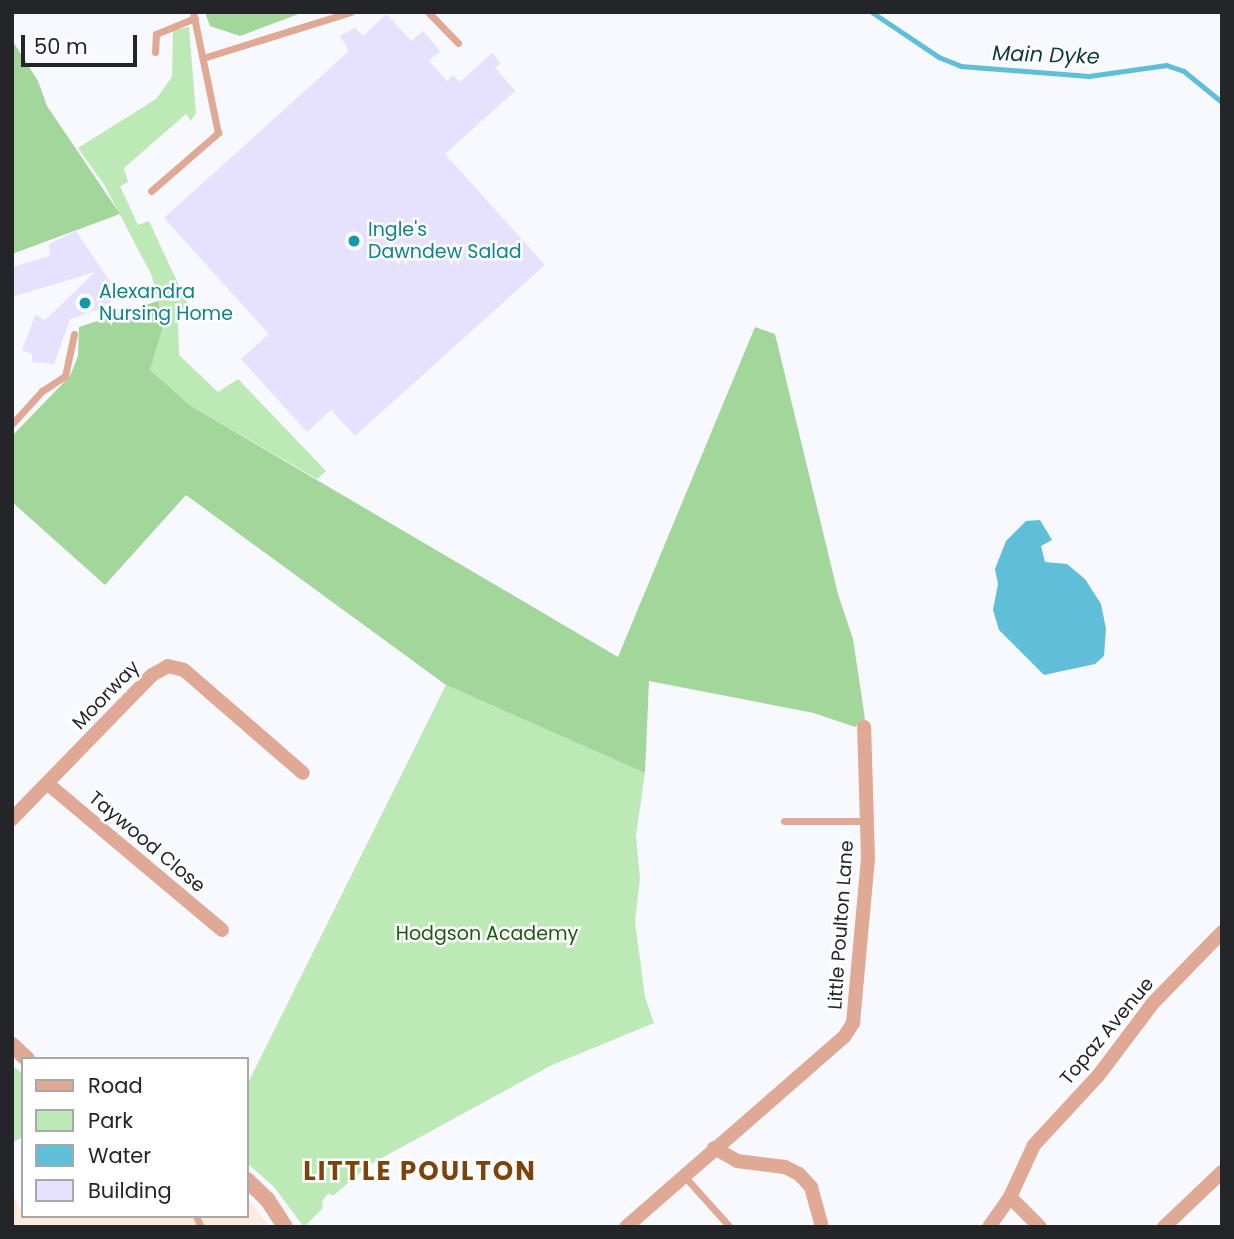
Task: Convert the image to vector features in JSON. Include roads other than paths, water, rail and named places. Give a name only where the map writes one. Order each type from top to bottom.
[{"type":"street","name":"Moorway","points":[[12,819],[152,675],[172,666],[184,670],[303,773]]},
{"type":"street","name":"Little Poulton Lane","points":[[626,1227],[844,1037],[853,1023],[866,897],[864,727]]},
{"type":"street","name":"Taywood Close","points":[[48,784],[222,930]]},
{"type":"street","name":"Topaz Avenue","points":[[989,1227],[1010,1197],[1034,1146],[1098,1076],[1153,1003],[1222,932]]},
{"type":"street","points":[[12,1045],[25,1057]]},
{"type":"street","points":[[714,1148],[737,1161],[785,1167],[799,1174],[811,1187],[821,1227]]},
{"type":"street","points":[[1164,1227],[1222,1172]]},
{"type":"street","points":[[248,1182],[267,1199],[285,1227]]},
{"type":"street","points":[[1010,1197],[1040,1227]]},
{"type":"lane","points":[[203,58],[351,12]]},
{"type":"lane","points":[[428,12],[458,43]]},
{"type":"lane","points":[[152,191],[218,133],[194,15],[156,34],[155,52]]},
{"type":"lane","points":[[12,425],[42,391],[65,376],[74,334]]},
{"type":"lane","points":[[784,821],[867,821]]},
{"type":"lane","points":[[684,1176],[730,1227]]},
{"type":"water","points":[[1040,520],[1052,540],[1041,546],[1045,562],[1067,564],[1085,579],[1101,604],[1106,629],[1104,656],[1095,664],[1044,675],[999,630],[993,610],[998,584],[995,569],[1006,541],[1026,521]]},
{"type":"waterway","name":"Main Dyke","points":[[872,12],[939,57],[961,66],[1089,76],[1166,65],[1184,71],[1222,102]]},
{"type":"place","name":"Ingle's Dawndew Salad","points":[[354,241]]},
{"type":"place","name":"Alexandra Nursing Home","points":[[85,303]]},
{"type":"district","name":"LITTLE POULTON","points":[[420,1172]]},
{"type":"park label","name":"Hodgson Academy","points":[[487,934]]}]
